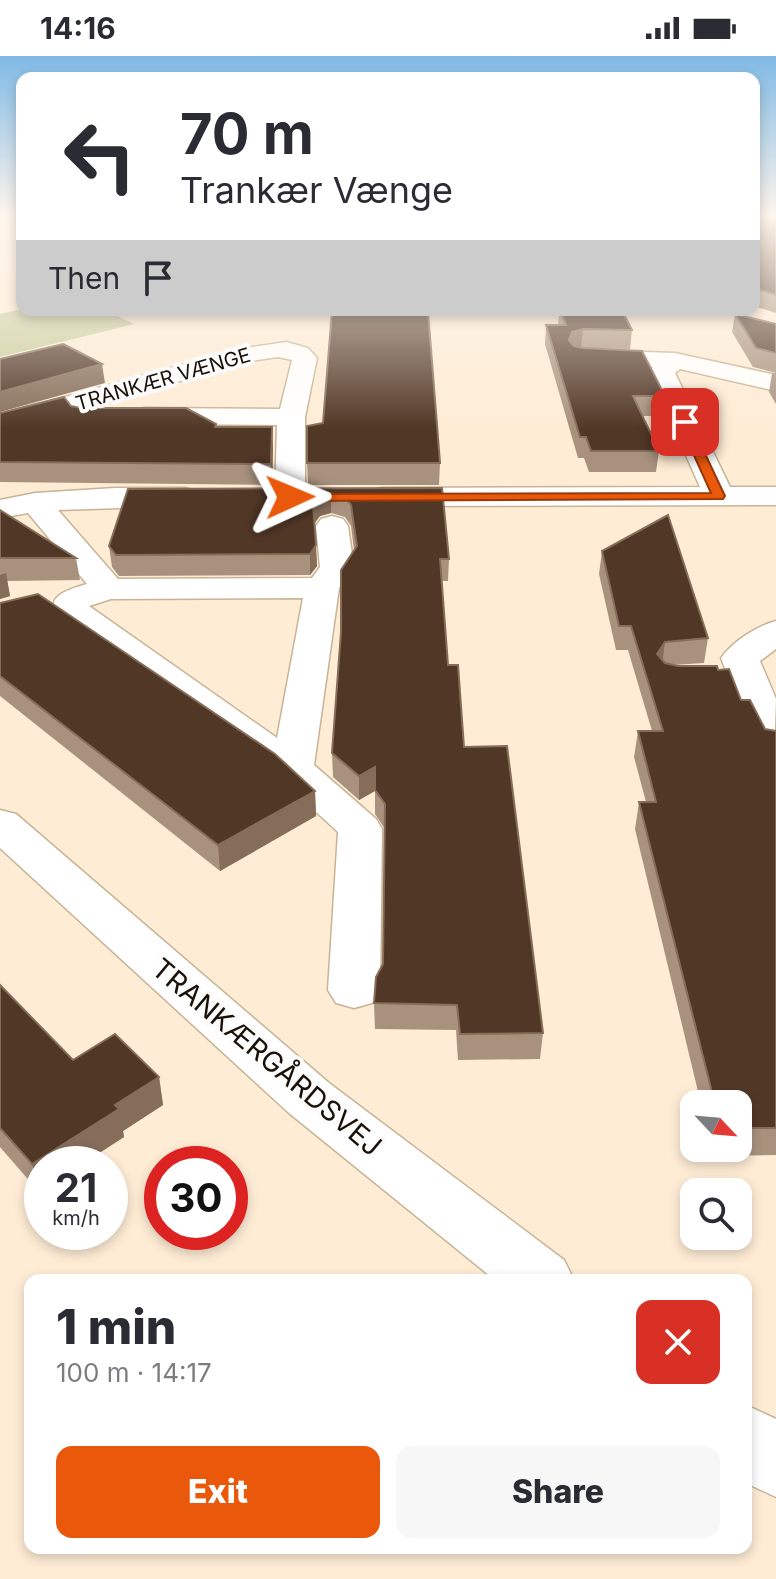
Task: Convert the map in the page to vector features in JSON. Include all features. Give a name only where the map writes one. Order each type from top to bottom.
[{"type":"street","name":"TRANKÆR VÆNGE","points":[[0,424],[248,354],[274,349],[299,352],[305,358],[291,417],[323,504],[337,568],[322,588],[293,768]]},
{"type":"street","points":[[582,357],[675,360],[776,383]]},
{"type":"street","points":[[675,360],[662,372],[719,496]]},
{"type":"street","name":"TRANKÆR VÆNGE","points":[[54,411],[83,416],[291,417]]},
{"type":"street","points":[[259,497],[323,504],[776,496]]},
{"type":"street","points":[[0,509],[35,502],[118,497],[212,497]]},
{"type":"street","points":[[35,502],[109,589]]},
{"type":"street","points":[[322,588],[109,589],[58,599],[72,613],[293,768],[360,829],[354,990]]},
{"type":"street","points":[[774,743],[740,658],[776,632]]},
{"type":"street","points":[[704,677],[747,675]]},
{"type":"street","name":"TRANKÆRGÅRDSVEJ","points":[[0,824],[309,1098],[534,1274]]},
{"type":"street","points":[[752,1444],[776,1462]]},
{"type":"green space","points":[[16,310],[16,316],[117,316],[134,324],[0,357],[0,314]]},
{"type":"building","points":[[760,287],[776,287],[776,295],[760,290]]},
{"type":"building","points":[[332,316],[428,316],[440,463],[307,463],[307,426],[323,423]]},
{"type":"building","points":[[562,316],[625,316],[632,330],[583,329],[572,332],[569,340],[574,346],[583,348],[642,351],[665,396],[633,396],[659,451],[591,451],[586,437],[580,437],[546,325],[566,325]]},
{"type":"building","points":[[736,316],[776,324],[776,353],[756,348]]},
{"type":"building","points":[[63,344],[102,364],[0,392],[0,359]]},
{"type":"building","points":[[64,397],[71,406],[81,408],[186,408],[216,424],[215,427],[272,427],[271,464],[0,462],[0,413]]},
{"type":"building","points":[[442,488],[449,559],[440,559],[448,665],[458,665],[464,747],[507,746],[543,1033],[460,1034],[457,1005],[374,1003],[376,977],[383,964],[385,804],[375,790],[375,767],[359,776],[332,753],[341,632],[341,570],[357,546],[351,505],[345,497],[331,493],[320,496],[313,504],[316,545],[310,554],[116,555],[109,546],[128,489]]},
{"type":"building","points":[[0,510],[76,558],[0,558]]},
{"type":"building","points":[[668,515],[708,638],[665,642],[657,654],[665,663],[678,666],[729,669],[741,700],[750,700],[765,729],[776,731],[776,1128],[752,1128],[752,1090],[711,1090],[639,802],[656,802],[638,731],[663,731],[631,626],[619,626],[602,551]]},
{"type":"building","points":[[38,594],[275,754],[315,791],[218,845],[0,676],[0,603]]},
{"type":"building","points":[[0,985],[73,1060],[115,1034],[159,1077],[115,1105],[119,1109],[60,1146],[24,1146],[24,1155],[0,1128]]},
{"type":"route","points":[[290,497],[719,496],[685,422]]}]
